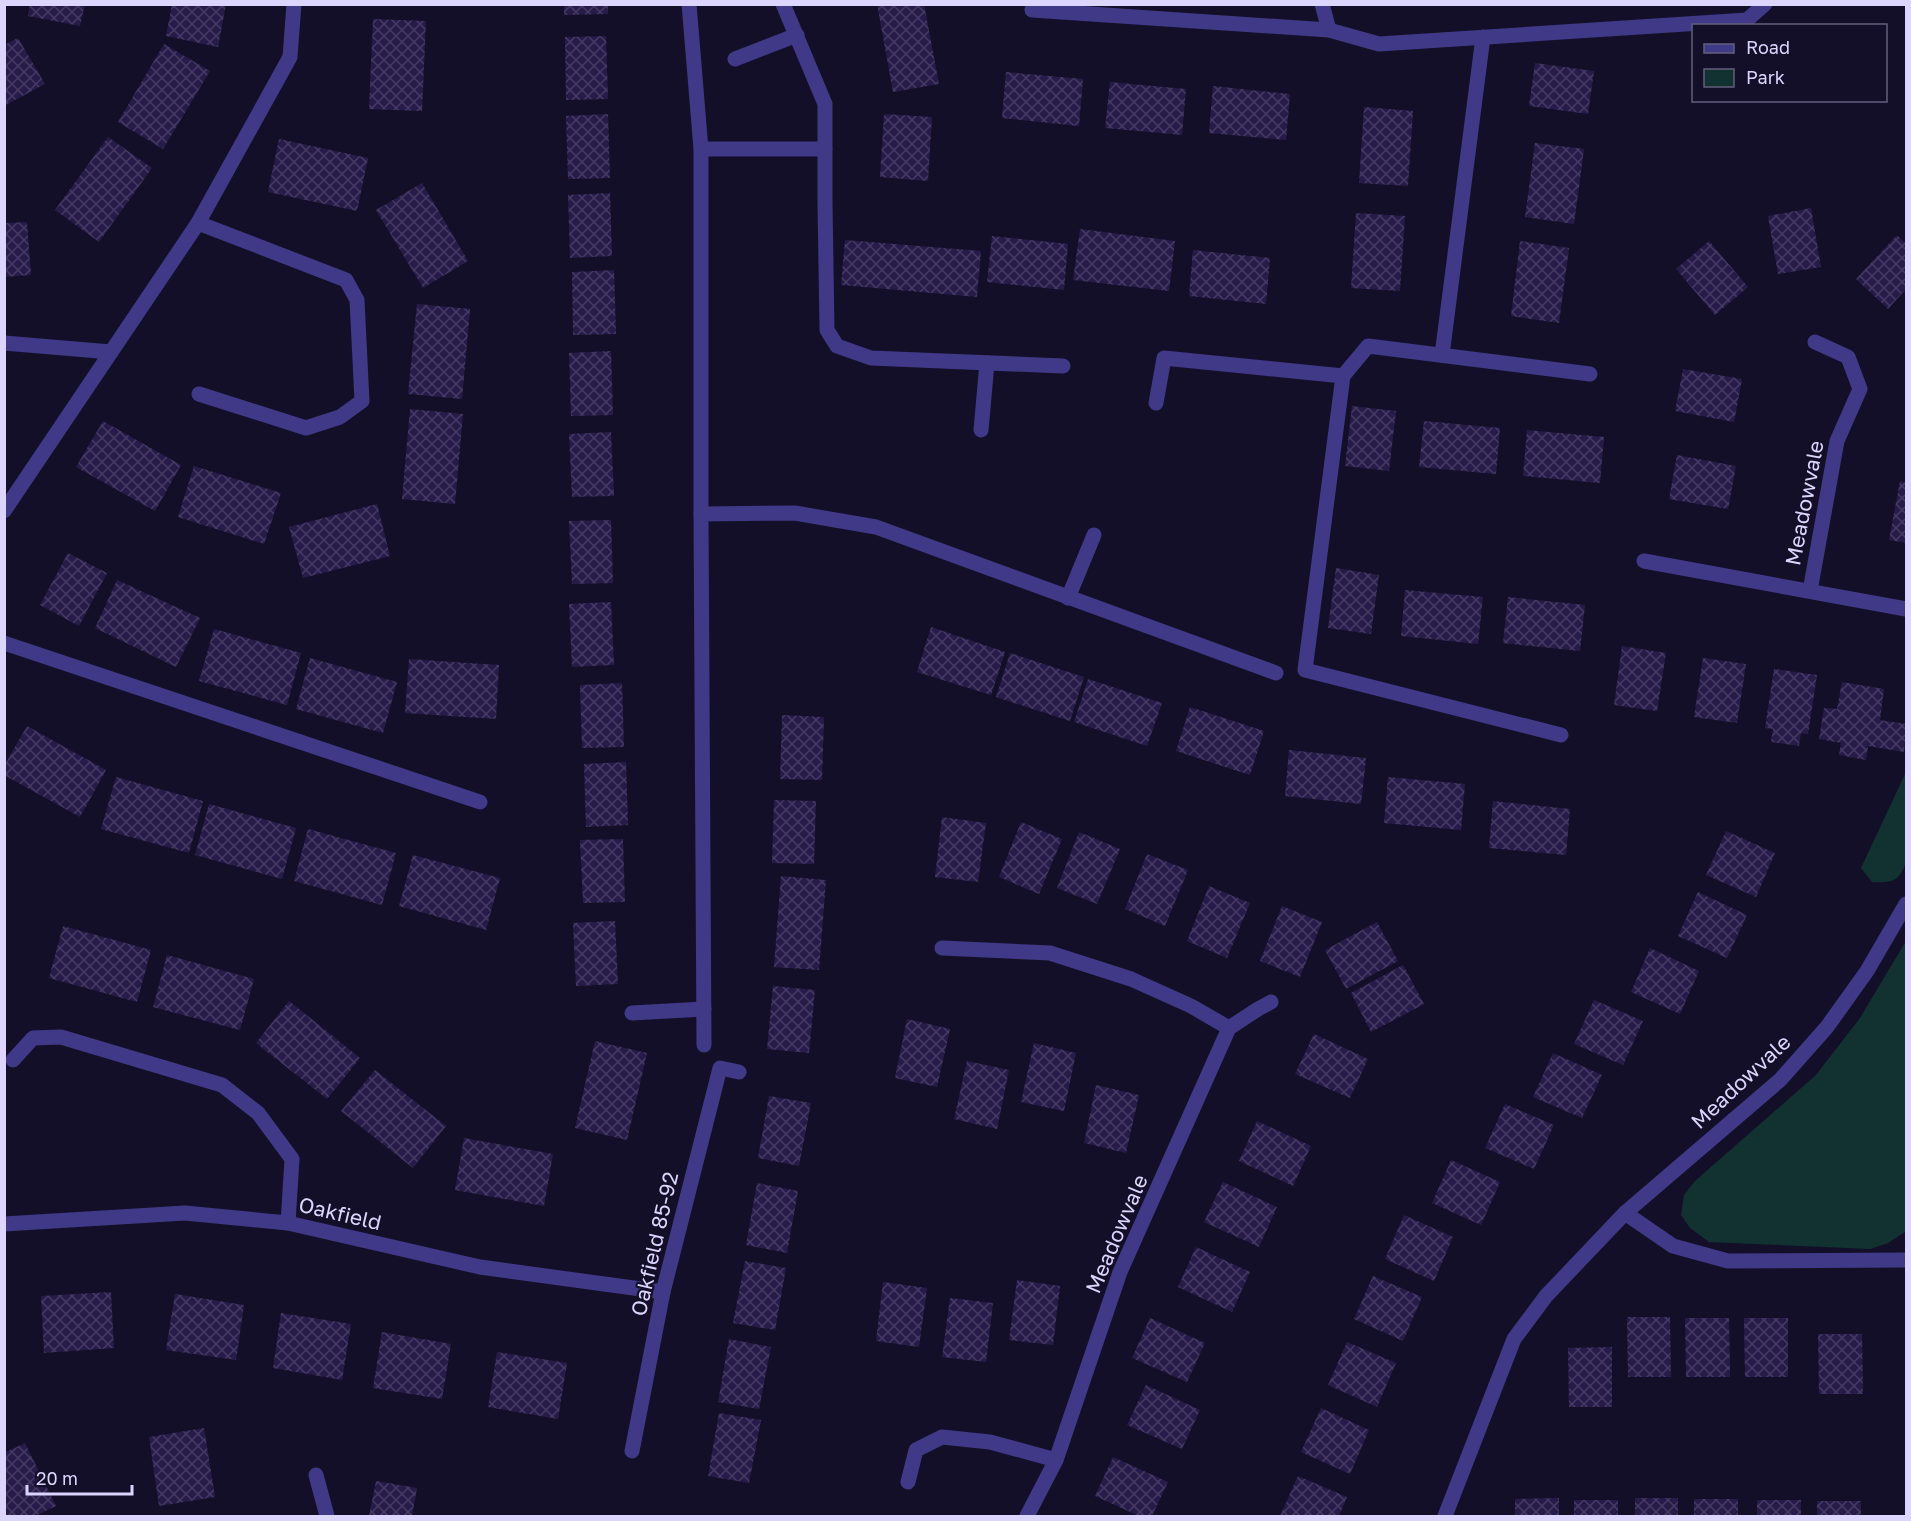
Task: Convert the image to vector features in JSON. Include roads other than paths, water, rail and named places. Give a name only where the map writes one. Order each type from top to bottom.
[{"type":"street","points":[[4,511],[198,223],[290,57],[294,4]]},
{"type":"street","points":[[689,4],[701,149],[704,1045]]},
{"type":"street","points":[[783,4],[825,104],[827,330],[837,346],[871,358],[1063,366]]},
{"type":"street","points":[[1322,4],[1329,30]]},
{"type":"street","points":[[1032,10],[1329,30],[1379,44],[1747,20],[1765,4]]},
{"type":"street","points":[[735,58],[797,35]]},
{"type":"street","points":[[1442,355],[1483,37]]},
{"type":"street","points":[[701,149],[825,148]]},
{"type":"street","points":[[198,223],[346,280],[357,300],[362,401],[340,417],[306,428],[199,394]]},
{"type":"street","name":"Meadowvale","points":[[1810,591],[1837,441],[1860,389],[1848,357],[1815,342]]},
{"type":"street","points":[[4,343],[111,352]]},
{"type":"street","points":[[1561,735],[1305,670],[1343,376],[1368,346],[1590,374]]},
{"type":"street","points":[[1156,403],[1164,358],[1343,376]]},
{"type":"street","points":[[981,430],[987,363]]},
{"type":"street","points":[[701,514],[795,513],[876,527],[1276,673]]},
{"type":"street","points":[[1068,598],[1094,535]]},
{"type":"street","name":"Meadowvale","points":[[1644,561],[1906,609]]},
{"type":"street","points":[[4,644],[480,802]]},
{"type":"street","name":"Meadowvale","points":[[1445,1516],[1514,1339],[1546,1296],[1625,1213],[1780,1080],[1827,1027],[1867,970],[1906,904]]},
{"type":"street","points":[[942,948],[1050,953],[1131,979],[1191,1006],[1229,1028],[1271,1002]]},
{"type":"street","points":[[632,1014],[704,1009]]},
{"type":"street","name":"Meadowvale","points":[[1028,1516],[1056,1460],[1120,1272],[1229,1028]]},
{"type":"street","points":[[13,1060],[33,1038],[61,1037],[222,1085],[258,1113],[292,1159],[288,1223]]},
{"type":"street","name":"Oakfield 85-92","points":[[632,1451],[663,1292],[720,1068],[739,1072]]},
{"type":"street","name":"Oakfield","points":[[4,1224],[185,1213],[288,1223],[480,1267],[663,1292]]},
{"type":"street","points":[[1625,1213],[1673,1246],[1728,1261],[1906,1260]]},
{"type":"street","points":[[908,1482],[916,1450],[942,1437],[990,1442],[1056,1460]]},
{"type":"street","points":[[316,1475],[327,1516]]}]
